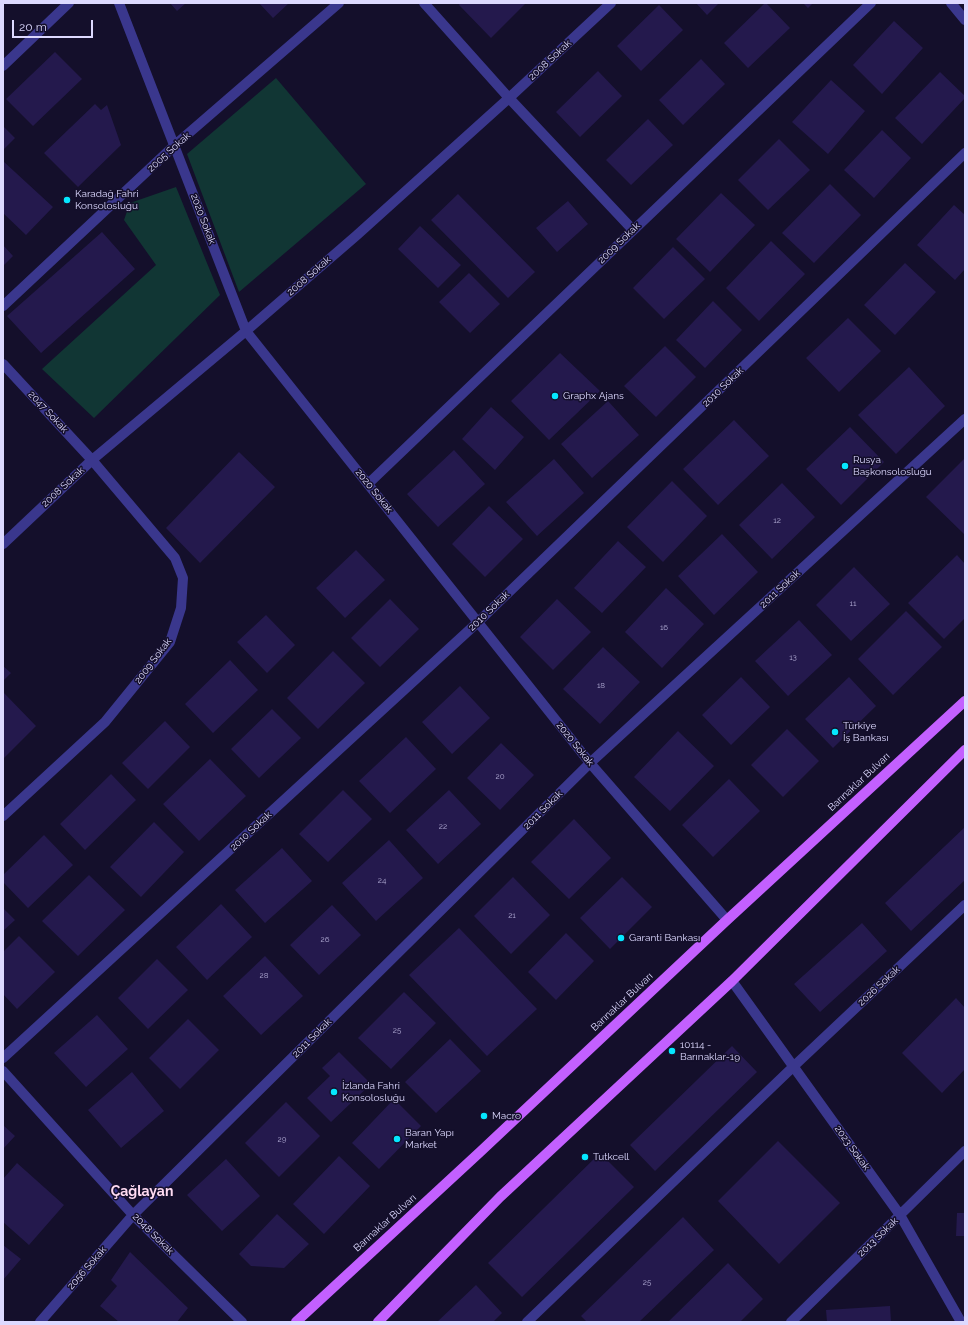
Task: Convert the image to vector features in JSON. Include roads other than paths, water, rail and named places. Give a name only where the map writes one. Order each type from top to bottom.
[{"type":"main road","name":"Barınaklar Bulvarı","points":[[296,1322],[727,920],[965,701]]},
{"type":"main road","points":[[378,1322],[500,1197],[732,981],[965,750]]},
{"type":"street","points":[[3,66],[69,3]]},
{"type":"street","name":"2020 Sokak","points":[[119,3],[246,331],[590,763],[727,920]]},
{"type":"street","name":"2005 Sokak","points":[[3,306],[175,145],[339,3]]},
{"type":"street","points":[[424,3],[509,98],[633,230]]},
{"type":"street","name":"2008 Sokak","points":[[3,544],[92,460],[246,331],[357,235],[509,98],[611,3]]},
{"type":"street","name":"2009 Sokak","points":[[368,484],[871,3]]},
{"type":"street","points":[[950,3],[965,20]]},
{"type":"street","name":"2010 Sokak","points":[[3,1058],[478,622],[965,153]]},
{"type":"street","name":"2047 Sokak","points":[[3,364],[92,460]]},
{"type":"street","name":"2011 Sokak","points":[[133,1215],[590,763],[965,419]]},
{"type":"street","name":"2009 Sokak","points":[[3,816],[105,722],[170,642],[182,608],[183,578],[175,558],[92,460]]},
{"type":"street","name":"2026 Sokak","points":[[527,1322],[794,1066],[965,905]]},
{"type":"street","name":"2023 Sokak","points":[[732,981],[900,1215],[961,1322]]},
{"type":"street","name":"2048 Sokak","points":[[3,1072],[133,1215],[242,1322]]},
{"type":"street","name":"2013 Sokak","points":[[790,1322],[965,1151]]},
{"type":"street","name":"2056 Sokak","points":[[40,1322],[133,1215]]},
{"type":"place","name":"Karadağ Fahri Konsolosluğu","points":[[67,200]]},
{"type":"place","name":"Graphx Ajans","points":[[555,396]]},
{"type":"place","name":"Rusya Başkonsolosluğu","points":[[845,466]]},
{"type":"place","name":"Türkiye İş Bankası","points":[[835,732]]},
{"type":"place","name":"Garanti Bankası","points":[[621,938]]},
{"type":"place","name":"10114 - Barınaklar-19","points":[[672,1051]]},
{"type":"place","name":"İzlanda Fahri Konsolosluğu","points":[[334,1092]]},
{"type":"place","name":"Macro","points":[[484,1116]]},
{"type":"place","name":"Baran Yapı Market","points":[[397,1139]]},
{"type":"place","name":"Tutkcell","points":[[585,1157]]},
{"type":"district","name":"Çağlayan","points":[[142,1192]]}]
